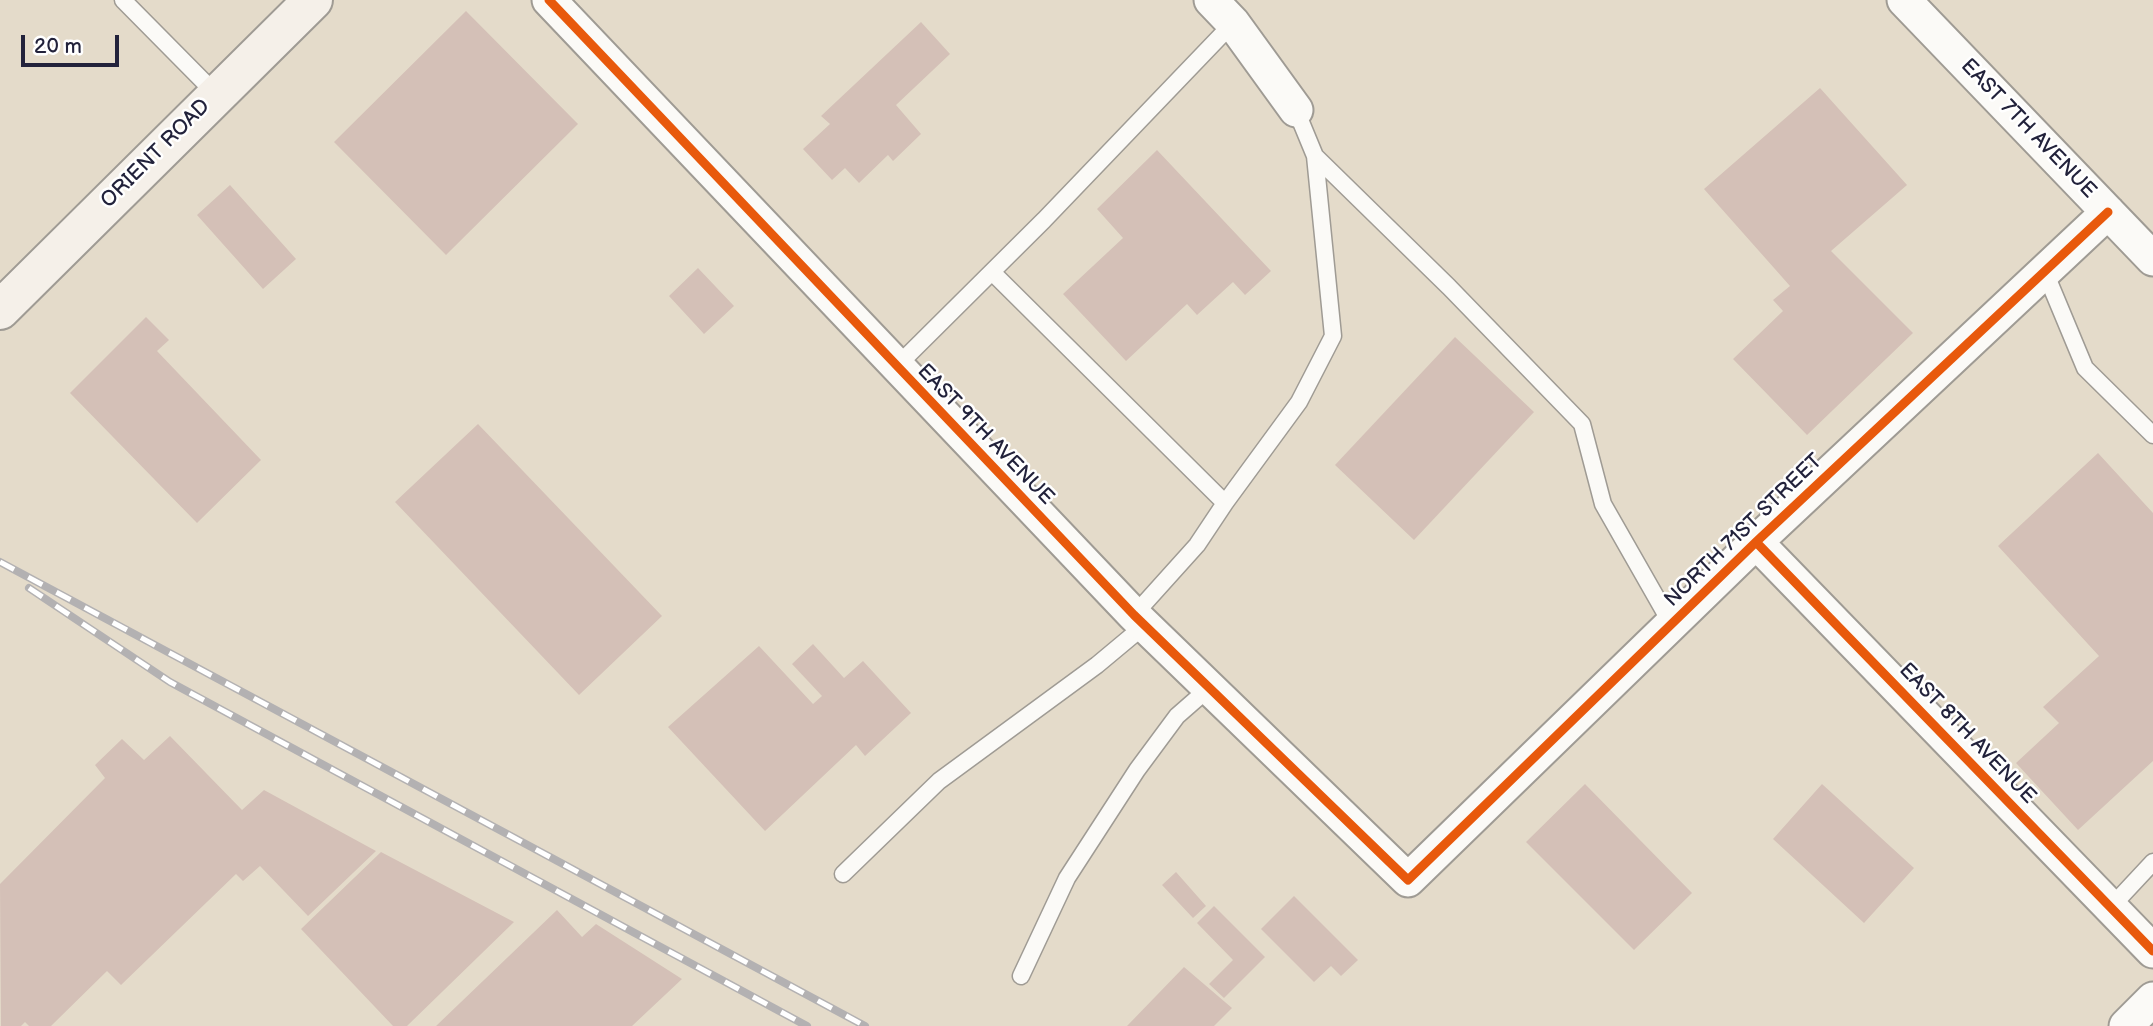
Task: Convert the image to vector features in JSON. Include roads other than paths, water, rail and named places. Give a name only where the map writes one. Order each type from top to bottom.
[{"type":"street","name":"ORIENT ROAD","points":[[0,310],[313,0]]},
{"type":"street","name":"EAST 9TH AVENUE","points":[[550,0],[1139,620],[1408,880]]},
{"type":"street","name":"EAST 7TH AVENUE","points":[[1904,0],[2153,259]]},
{"type":"street","points":[[1222,12],[1296,110]]},
{"type":"street","name":"NORTH 71ST STREET","points":[[1408,880],[1756,542],[2108,212]]},
{"type":"street","name":"EAST 8TH AVENUE","points":[[1756,542],[2153,951]]},
{"type":"street","points":[[2126,1026],[2153,999]]},
{"type":"lane","points":[[123,0],[216,94]]},
{"type":"lane","points":[[896,367],[992,272],[1222,12]]},
{"type":"lane","points":[[843,874],[947,775],[1097,665],[1139,620],[1197,545],[1299,402],[1333,336],[1315,156],[1296,110]]},
{"type":"lane","points":[[1315,156],[1449,287],[1583,424],[1603,504],[1672,625]]},
{"type":"lane","points":[[992,272],[1225,503]]},
{"type":"lane","points":[[2045,272],[2085,368],[2153,435]]},
{"type":"lane","points":[[1021,976],[1067,878],[1123,792],[1177,716],[1209,688]]},
{"type":"lane","points":[[2110,907],[2153,862]]},
{"type":"railway","points":[[0,562],[865,1026]]},
{"type":"railway","points":[[29,588],[170,682],[807,1026]]}]
